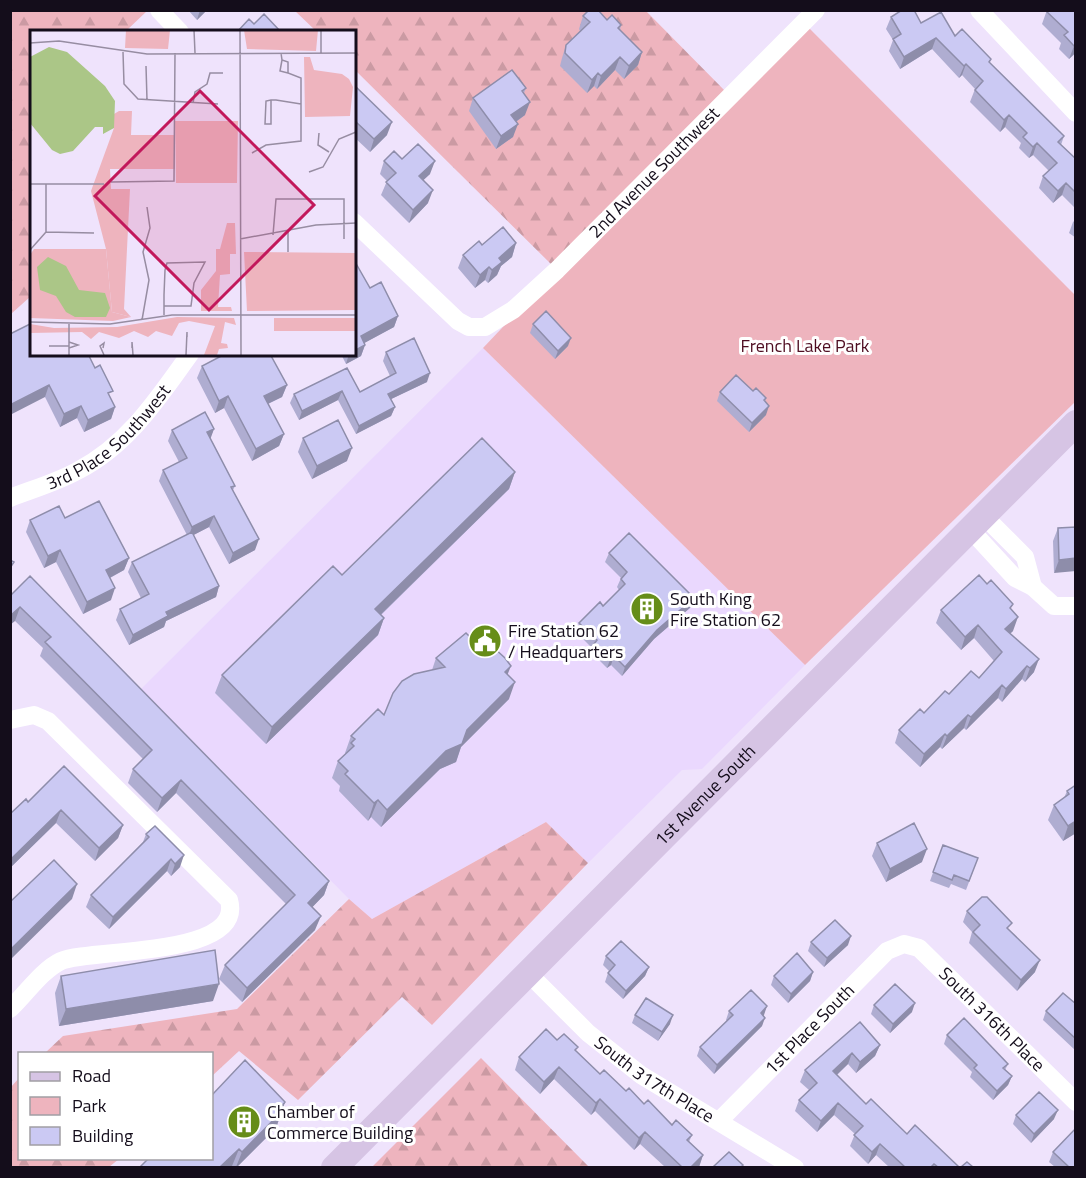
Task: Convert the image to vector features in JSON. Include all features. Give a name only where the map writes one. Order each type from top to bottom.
[{"type":"main road","name":"1st Avenue South","points":[[334,1167],[1076,423]]},
{"type":"street","points":[[159,10],[178,30]]},
{"type":"street","name":"2nd Avenue Southwest","points":[[356,224],[451,316],[463,325],[485,327],[508,314],[557,270],[816,10]]},
{"type":"street","points":[[990,14],[1076,113]]},
{"type":"street","name":"3rd Place Southwest","points":[[10,498],[78,471],[115,446],[144,417],[189,356]]},
{"type":"street","points":[[976,522],[1024,557],[1034,587],[1054,606],[1076,606]]},
{"type":"street","points":[[10,720],[34,715],[48,721],[229,900],[230,915],[226,922],[212,934],[195,940],[126,953],[84,956],[61,961],[10,1010]]},
{"type":"street","name":"South 316th Place","points":[[904,944],[919,948],[1076,1102]]},
{"type":"street","name":"1st Place South","points":[[719,1121],[887,951],[904,944]]},
{"type":"street","name":"South 317th Place","points":[[528,973],[588,1033],[641,1075],[795,1167]]},
{"type":"shaded area","name":"Fire Station 62 / Headquarters","points":[[483,348],[805,665],[702,769],[682,770],[588,863],[546,822],[372,919],[349,899],[141,689]]},
{"type":"green space","points":[[11,11],[147,11],[127,30],[30,30],[30,297],[11,314]]},
{"type":"green space","points":[[295,11],[646,11],[730,96],[557,270],[356,71],[356,30],[315,30]]},
{"type":"green space","name":"French Lake Park","points":[[804,23],[1075,295],[1075,402],[805,665],[483,348],[570,256]]},
{"type":"green space","points":[[546,822],[588,863],[432,1025],[402,997],[298,1100],[239,1051],[213,1075],[213,1052],[46,1052],[63,1036],[237,1009],[349,899],[372,919]]},
{"type":"green space","points":[[481,1058],[589,1167],[372,1167]]},
{"type":"green space","points":[[18,1079],[18,1160],[118,1160],[109,1167],[11,1167],[11,1087]]},
{"type":"building","points":[[589,10],[598,10],[607,20],[612,15],[621,25],[618,28],[642,52],[629,66],[620,57],[601,76],[598,73],[592,80],[565,53],[566,45],[590,22],[583,16]]},
{"type":"building","points":[[902,10],[914,10],[921,23],[941,12],[955,36],[962,29],[991,59],[989,62],[1064,136],[1058,142],[1076,159],[1076,193],[1066,183],[1058,191],[1043,176],[1057,163],[1037,143],[1033,147],[1023,137],[1027,133],[1009,115],[1004,120],[975,90],[983,81],[936,38],[904,57],[893,39],[901,34],[891,17]]},
{"type":"building","points":[[1076,10],[1076,44],[1074,46],[1064,35],[1068,32],[1046,11]]},
{"type":"building","points":[[264,14],[279,30],[239,30],[249,19],[254,24]]},
{"type":"building","points":[[512,70],[526,88],[522,91],[530,102],[511,115],[518,124],[501,136],[473,98]]},
{"type":"building","points":[[356,87],[392,122],[374,139],[356,122]]},
{"type":"building","points":[[418,144],[435,161],[419,176],[433,190],[413,210],[386,182],[396,173],[384,161],[394,151],[402,159]]},
{"type":"building","points":[[503,227],[516,243],[499,258],[502,262],[492,270],[489,267],[480,275],[463,255],[479,241],[482,245]]},
{"type":"building","points":[[356,264],[370,288],[381,282],[398,316],[361,336],[365,345],[356,350]]},
{"type":"building","points":[[546,311],[571,338],[558,351],[533,324]]},
{"type":"building","points":[[30,324],[30,356],[89,356],[95,368],[100,365],[113,391],[108,393],[115,407],[88,420],[81,406],[64,414],[49,385],[10,405],[10,334]]},
{"type":"building","points":[[414,338],[430,373],[388,394],[395,407],[359,426],[342,391],[302,411],[294,394],[347,368],[360,392],[396,373],[386,352]]},
{"type":"building","points":[[221,356],[271,356],[287,385],[264,396],[284,434],[256,449],[228,396],[219,401],[202,366]]},
{"type":"building","points":[[736,375],[753,391],[756,388],[766,398],[764,400],[769,406],[752,423],[720,392]]},
{"type":"building","points":[[205,412],[214,429],[207,432],[235,486],[231,487],[259,539],[233,553],[214,516],[192,527],[163,470],[187,458],[172,430]]},
{"type":"building","points":[[338,420],[352,448],[317,466],[303,438]]},
{"type":"building","points":[[482,438],[515,472],[375,609],[384,618],[272,727],[222,675],[333,566],[342,575]]},
{"type":"building","points":[[99,501],[129,558],[106,570],[115,588],[87,602],[60,550],[48,556],[30,520],[59,506],[65,518]]},
{"type":"building","points":[[1076,527],[1076,558],[1059,560],[1058,528]]},
{"type":"building","points":[[192,532],[219,586],[166,612],[168,616],[133,635],[120,609],[149,594],[132,562]]},
{"type":"building","name":"South King Fire Station 62","points":[[629,533],[694,598],[657,630],[625,667],[614,656],[610,660],[594,644],[597,640],[579,623],[600,602],[603,606],[625,584],[621,579],[627,572],[609,553]]},
{"type":"building","points":[[979,575],[987,584],[991,580],[1013,604],[1010,608],[1018,617],[1005,629],[1039,659],[1030,668],[1027,666],[1006,689],[1002,685],[971,717],[968,715],[924,754],[899,730],[920,709],[924,713],[945,691],[949,694],[971,671],[979,678],[1002,652],[978,625],[965,637],[941,610]]},
{"type":"building","points":[[30,576],[329,881],[308,903],[321,916],[247,988],[225,965],[295,895],[181,780],[162,798],[133,769],[152,750],[45,642],[51,637],[20,607],[10,616],[10,596]]},
{"type":"building","points":[[466,633],[476,643],[482,637],[505,658],[511,666],[505,672],[515,682],[467,730],[462,744],[446,751],[387,810],[378,800],[374,803],[345,774],[348,771],[338,761],[354,746],[351,743],[355,739],[351,736],[378,709],[384,715],[393,693],[402,681],[414,674],[445,667],[436,658]]},
{"type":"building","points":[[64,766],[123,825],[99,848],[61,810],[10,860],[10,814],[26,799],[28,802]]},
{"type":"building","points":[[1076,785],[1076,821],[1068,826],[1054,805],[1069,794],[1067,791]]},
{"type":"building","points":[[914,823],[927,849],[890,869],[877,843]]},
{"type":"building","points":[[155,826],[184,855],[175,864],[171,859],[113,917],[91,895],[149,837],[146,834]]},
{"type":"building","points":[[943,845],[978,858],[969,881],[954,875],[952,880],[933,872]]},
{"type":"building","points":[[54,860],[77,884],[10,950],[10,902]]},
{"type":"building","points":[[982,897],[987,897],[1012,923],[1007,928],[1040,960],[1021,980],[973,932],[980,925],[967,911]]},
{"type":"building","points":[[835,920],[851,936],[827,958],[811,942]]},
{"type":"building","points":[[621,941],[649,967],[626,991],[608,973],[615,965],[606,956]]},
{"type":"building","points":[[215,950],[219,984],[66,1009],[61,976]]},
{"type":"building","points":[[797,953],[813,972],[791,994],[774,976]]},
{"type":"building","points":[[895,984],[915,1003],[893,1024],[874,1005]]},
{"type":"building","points":[[751,990],[767,1006],[761,1013],[765,1018],[717,1065],[700,1047],[733,1015],[729,1011]]},
{"type":"building","points":[[1063,993],[1076,1004],[1076,1039],[1046,1011]]},
{"type":"building","points":[[646,998],[673,1015],[662,1032],[635,1015]]},
{"type":"building","points":[[964,1018],[1008,1064],[1003,1068],[1012,1076],[997,1091],[974,1068],[977,1065],[947,1035]]},
{"type":"building","points":[[860,1022],[880,1045],[860,1062],[852,1053],[833,1071],[866,1104],[871,1099],[907,1134],[915,1125],[959,1167],[938,1167],[934,1164],[931,1167],[905,1167],[880,1144],[872,1152],[854,1135],[863,1126],[838,1103],[821,1121],[799,1100],[817,1083],[805,1070]]},
{"type":"building","points":[[546,1029],[557,1040],[564,1034],[578,1047],[575,1050],[600,1074],[604,1070],[626,1091],[629,1088],[644,1104],[648,1100],[672,1125],[676,1120],[692,1135],[687,1140],[703,1155],[691,1167],[682,1167],[645,1132],[639,1138],[600,1099],[596,1103],[559,1067],[544,1082],[519,1057]]},
{"type":"building","name":"Chamber of Commerce Building","points":[[245,1060],[285,1102],[280,1108],[283,1110],[242,1152],[239,1149],[220,1167],[141,1166],[147,1160],[213,1160],[213,1094]]},
{"type":"building","points":[[1039,1092],[1058,1110],[1034,1134],[1016,1115]]},
{"type":"building","points":[[1076,1128],[1076,1167],[1069,1167],[1053,1152]]},
{"type":"building","points":[[729,1152],[743,1165],[741,1167],[713,1167]]},
{"type":"building","points":[[967,1162],[973,1167],[961,1167]]},
{"type":"place","name":"South King Fire Station 62","points":[[647,609]]},
{"type":"place","name":"Fire Station 62 / Headquarters","points":[[485,641]]},
{"type":"place","name":"Chamber of Commerce Building","points":[[244,1122]]}]
